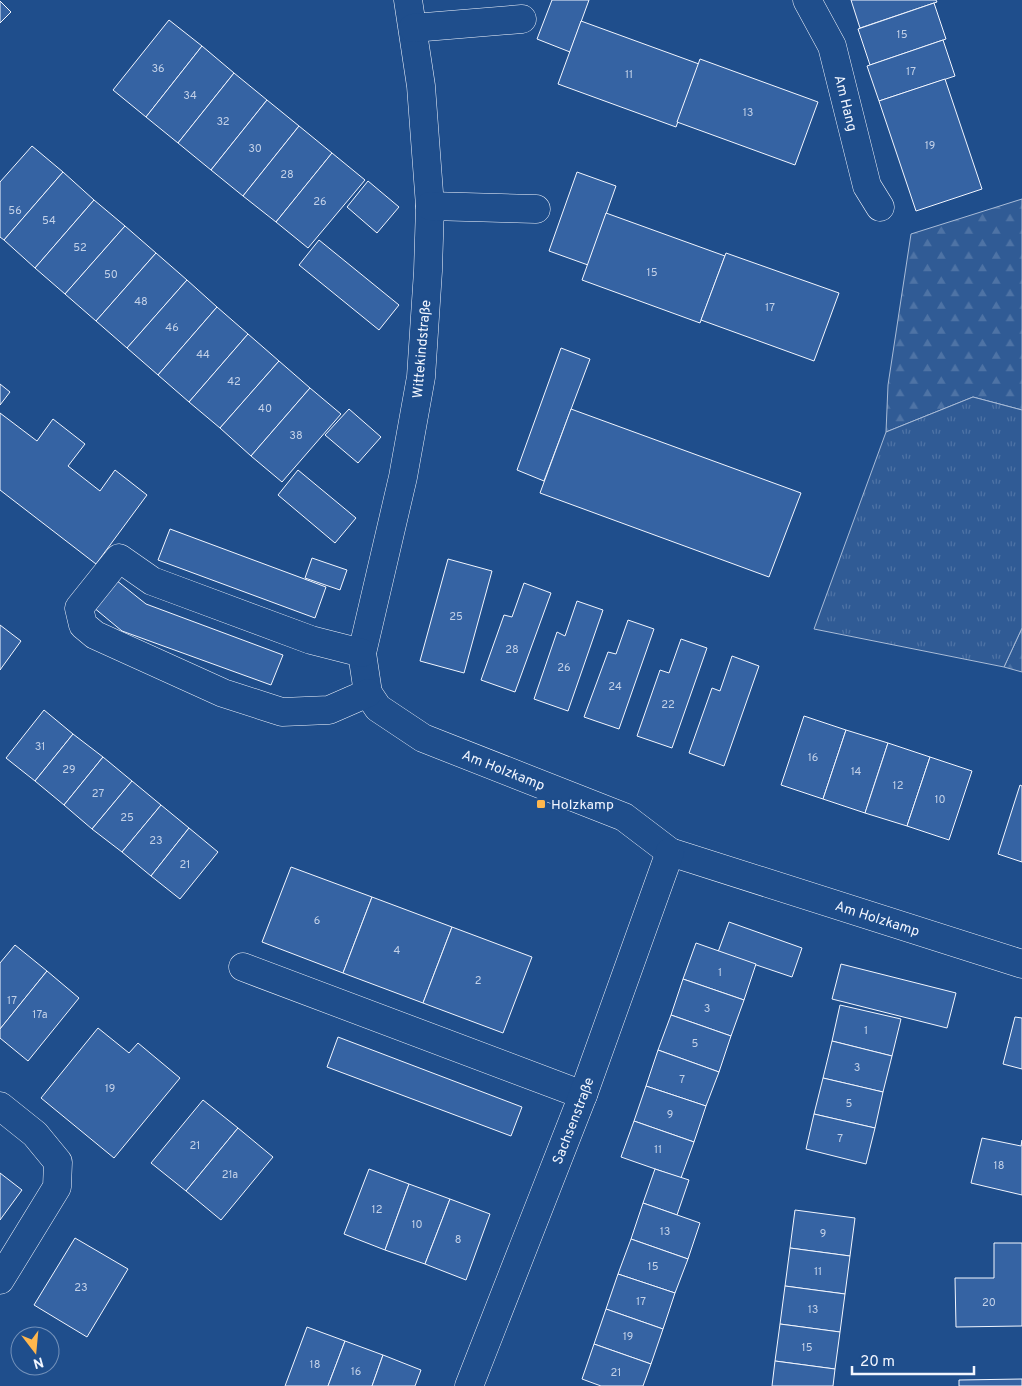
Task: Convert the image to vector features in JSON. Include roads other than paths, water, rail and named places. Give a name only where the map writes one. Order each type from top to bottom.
[{"type":"street","name":"Wittekindstraße","points":[[368,693],[362,653],[403,477],[421,376],[430,206],[420,86],[408,0]]},
{"type":"street","name":"Am Hang","points":[[807,0],[832,46],[867,186],[880,207]]},
{"type":"street","points":[[413,28],[522,20]]},
{"type":"street","points":[[430,206],[536,209]]},
{"type":"street","points":[[362,653],[311,640],[152,581],[119,558],[79,608],[82,625],[95,635],[224,693],[282,712],[329,710],[368,693]]},
{"type":"street","name":"Am Holzkamp","points":[[368,693],[378,708],[423,738],[624,817],[670,852],[1022,964]]},
{"type":"street","name":"Sachsenstraße","points":[[469,1386],[583,1095],[670,852]]},
{"type":"street","points":[[243,967],[583,1095]]},
{"type":"street","points":[[0,1106],[35,1134],[58,1162],[57,1187],[0,1280]]},
{"type":"place","name":"Holzkamp","points":[[541,804]]}]
